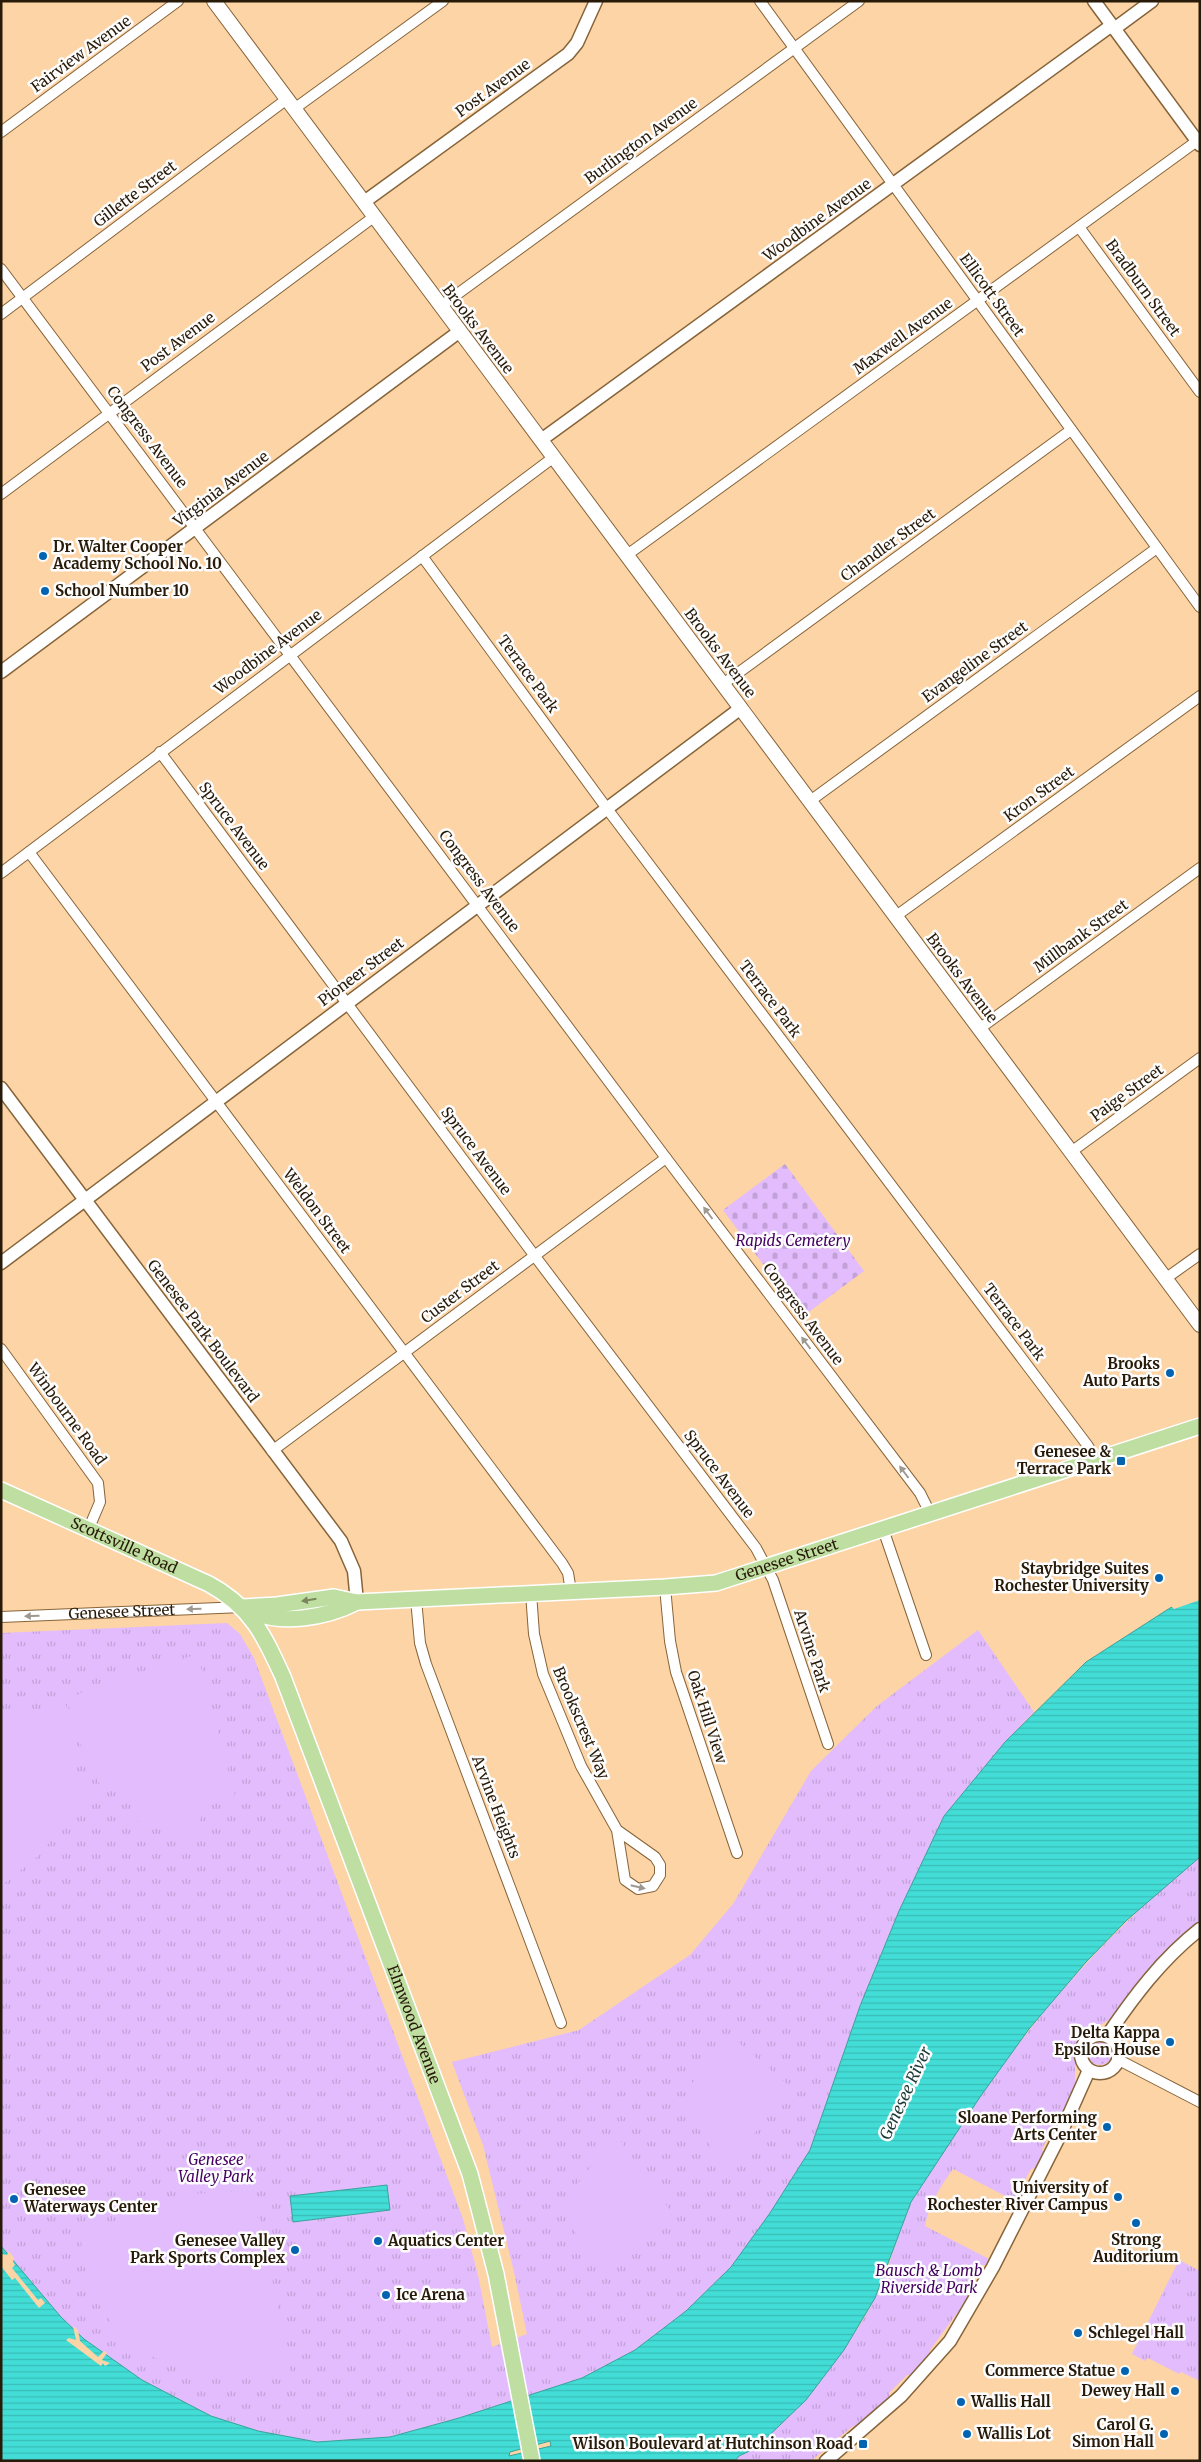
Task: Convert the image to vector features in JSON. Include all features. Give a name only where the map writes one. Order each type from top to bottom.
[{"type":"main road","name":"Brooks Avenue","points":[[214,1],[1200,1325]]},
{"type":"main road","name":"Genesee Street","points":[[243,1607],[276,1605],[334,1597],[357,1602],[665,1587],[716,1582],[768,1567],[1094,1459],[1200,1426]]},
{"type":"main road","name":"Scottsville Road","points":[[1,1490],[198,1578],[228,1595],[243,1607]]},
{"type":"main road","name":"Elmwood Avenue","points":[[243,1607],[260,1630],[283,1677],[460,2146],[492,2256],[532,2461]]},
{"type":"street","name":"Fairview Avenue","points":[[1,132],[178,1]]},
{"type":"street","name":"Gillette Street","points":[[1,314],[291,104],[442,1]]},
{"type":"street","name":"Post Avenue","points":[[364,202],[568,54],[577,43],[596,1]]},
{"type":"street","name":"Ellicott Street","points":[[760,1],[1200,607]]},
{"type":"street","name":"Burlington Avenue","points":[[441,306],[858,1]]},
{"type":"street","points":[[1094,1],[1198,143]]},
{"type":"street","name":"Woodbine Avenue","points":[[541,440],[893,185],[1152,1]]},
{"type":"street","name":"Maxwell Avenue","points":[[627,555],[1198,143]]},
{"type":"street","name":"Post Avenue","points":[[1,494],[374,216]]},
{"type":"street","name":"Bradburn Street","points":[[1080,227],[1200,392]]},
{"type":"street","name":"Congress Avenue","points":[[1,269],[666,1158],[920,1493],[930,1513]]},
{"type":"street","name":"Virginia Avenue","points":[[1,672],[460,331]]},
{"type":"street","name":"Chandler Street","points":[[723,684],[1071,430]]},
{"type":"street","name":"Woodbine Avenue","points":[[1,873],[554,457]]},
{"type":"street","name":"Evangeline Street","points":[[810,801],[1157,548]]},
{"type":"street","name":"Terrace Park","points":[[422,556],[608,810],[1088,1446],[1094,1459]]},
{"type":"street","name":"Kron Street","points":[[896,916],[1200,696]]},
{"type":"street","name":"Pioneer Street","points":[[1,1263],[478,905],[608,810],[741,708]]},
{"type":"street","name":"Spruce Avenue","points":[[160,752],[534,1255],[756,1548],[768,1567]]},
{"type":"street","name":"Weldon Street","points":[[29,852],[562,1563],[568,1573],[572,1591]]},
{"type":"street","name":"Millbank Street","points":[[979,1029],[1198,874]]},
{"type":"street","name":"Paige Street","points":[[1071,1152],[1200,1058]]},
{"type":"street","name":"Genesee Park Boulevard","points":[[1,1088],[346,1551],[354,1571],[357,1602]]},
{"type":"street","name":"Custer Street","points":[[272,1451],[666,1158]]},
{"type":"street","points":[[1166,1279],[1200,1254]]},
{"type":"street","name":"Winbourne Road","points":[[1,1349],[98,1483],[100,1502],[89,1528]]},
{"type":"street","points":[[883,1528],[926,1655]]},
{"type":"street","name":"Arvine Park","points":[[768,1567],[828,1744]]},
{"type":"street","name":"Oak Hill View","points":[[665,1587],[669,1634],[676,1672],[737,1853]]},
{"type":"street","name":"Brookscrest Way","points":[[531,1593],[536,1647],[547,1688],[590,1784],[616,1830],[625,1880],[638,1889],[653,1886],[660,1875],[657,1859],[616,1830]]},
{"type":"street","name":"Arvine Heights","points":[[416,1599],[420,1643],[426,1664],[561,2023]]},
{"type":"street","name":"Genesee Street","points":[[1,1617],[243,1607]]},
{"type":"street","points":[[1107,2036],[1138,1992],[1161,1965],[1200,1929]]},
{"type":"street","points":[[1095,2035],[1107,2036],[1116,2045],[1117,2060],[1107,2071],[1095,2072],[1089,2070],[1082,2060],[1081,2054],[1084,2042],[1095,2035]]},
{"type":"street","points":[[1117,2060],[1200,2102]]},
{"type":"street","points":[[826,2461],[901,2396],[950,2341],[993,2267],[1060,2135],[1089,2070]]},
{"type":"green space","name":"Rapids Cemetery","points":[[785,1164],[864,1271],[802,1317],[723,1210]]},
{"type":"green space","name":"Genesee Valley Park","points":[[227,1623],[240,1634],[254,1658],[463,2219],[478,2275],[492,2347],[527,2334],[483,2145],[452,2062],[579,2030],[690,1955],[733,1904],[811,1771],[877,1706],[978,1630],[1034,1712],[1005,1742],[944,1816],[899,1911],[860,2006],[810,2150],[770,2213],[731,2267],[686,2311],[635,2350],[582,2378],[460,2418],[390,2437],[317,2442],[258,2431],[211,2416],[142,2380],[115,2362],[84,2339],[61,2317],[1,2246],[1,1633]]},
{"type":"green space","points":[[192,1656],[199,1660],[235,1796],[206,1806],[190,1843],[136,1820],[143,1803],[133,1799],[116,1785],[103,1791],[72,1726],[76,1773],[91,1797],[71,1809],[62,1827],[38,1856],[1,1886],[1,1723],[22,1714],[65,1702],[68,1711],[70,1710],[67,1701],[87,1689]]},
{"type":"green space","name":"Bausch & Lomb Riverside Park","points":[[1200,1857],[1200,1922],[1157,1960],[1109,2020],[1081,2036],[1077,2044],[1075,2058],[1075,2088],[1063,2114],[1059,2115],[1042,2149],[1044,2154],[1036,2168],[1031,2169],[1020,2189],[1023,2195],[1019,2203],[953,2169],[936,2196],[929,2210],[925,2226],[989,2259],[986,2265],[981,2265],[971,2286],[973,2292],[962,2312],[957,2313],[930,2350],[930,2356],[912,2375],[907,2375],[889,2393],[889,2399],[859,2426],[853,2426],[811,2461],[735,2461],[739,2456],[756,2448],[821,2377],[851,2339],[881,2286],[906,2214],[916,2192],[1016,2047],[1101,1948],[1132,1917]]},
{"type":"green space","points":[[733,2038],[787,2084],[788,2090],[730,2165],[720,2157],[703,2135],[692,2109],[691,2096],[693,2083],[702,2065]]},
{"type":"green space","points":[[1100,2041],[1105,2042],[1111,2048],[1111,2058],[1105,2064],[1100,2065],[1095,2064],[1089,2058],[1088,2053],[1089,2048],[1095,2042]]},
{"type":"green space","points":[[620,2140],[672,2213],[671,2218],[602,2267],[587,2251],[580,2240],[572,2224],[570,2210],[572,2196],[578,2183],[597,2160]]},
{"type":"green space","points":[[238,2191],[254,2200],[257,2218],[260,2218],[292,2378],[228,2377],[197,2372],[168,2364],[142,2350],[119,2332],[101,2307],[87,2275],[80,2233],[192,2194]]},
{"type":"green space","points":[[1179,2260],[1200,2271],[1200,2381],[1181,2372],[1179,2374],[1148,2358],[1145,2361],[1132,2354]]},
{"type":"water","name":"Genesee River","points":[[1200,1595],[1200,1857],[1127,1920],[1086,1962],[1029,2029],[980,2097],[911,2202],[875,2298],[844,2350],[806,2400],[756,2448],[739,2456],[735,2461],[1,2461],[1,2246],[61,2317],[84,2339],[142,2380],[211,2416],[258,2431],[317,2442],[390,2437],[459,2418],[582,2378],[635,2350],[686,2311],[731,2267],[770,2213],[810,2150],[860,2006],[899,1911],[944,1816],[1005,1742],[1086,1662],[1170,1608]],"holes":[[[550,2441],[551,2446],[509,2456],[510,2452]]]},
{"type":"water","points":[[387,2185],[390,2210],[293,2222],[290,2196]]},
{"type":"pier","points":[[1200,1593],[1200,1600],[1174,1609],[1171,1606]]},
{"type":"pier","points":[[9,2251],[14,2258],[13,2262],[15,2265],[12,2268],[38,2300],[41,2298],[45,2303],[39,2308],[15,2278],[12,2280],[1,2266],[1,2254],[7,2255]]},
{"type":"pier","points":[[73,2326],[78,2330],[80,2341],[98,2357],[104,2351],[107,2353],[102,2360],[110,2363],[105,2366],[103,2363],[101,2366],[66,2340],[69,2338],[76,2340]]},
{"type":"place","name":"Dr. Walter Cooper Academy School No. 10","points":[[43,556]]},
{"type":"place","name":"School Number 10","points":[[45,591]]},
{"type":"place","name":"Brooks Auto Parts","points":[[1170,1373]]},
{"type":"place","name":"Genesee & Terrace Park","points":[[1121,1461]]},
{"type":"place","name":"Staybridge Suites Rochester University","points":[[1159,1578]]},
{"type":"place","name":"Delta Kappa Epsilon House","points":[[1170,2042]]},
{"type":"place","name":"Sloane Performing Arts Center","points":[[1107,2127]]},
{"type":"place","name":"University of Rochester River Campus","points":[[1118,2197]]},
{"type":"place","name":"Genesee Waterways Center","points":[[14,2199]]},
{"type":"place","name":"Strong Auditorium","points":[[1136,2223]]},
{"type":"place","name":"Aquatics Center","points":[[378,2241]]},
{"type":"place","name":"Genesee Valley Park Sports Complex","points":[[295,2250]]},
{"type":"place","name":"Ice Arena","points":[[386,2295]]},
{"type":"place","name":"Schlegel Hall","points":[[1078,2333]]},
{"type":"place","name":"Commerce Statue","points":[[1125,2371]]},
{"type":"place","name":"Dewey Hall","points":[[1175,2391]]},
{"type":"place","name":"Wallis Hall","points":[[961,2402]]},
{"type":"place","name":"Wallis Lot","points":[[967,2434]]},
{"type":"place","name":"Carol G. Simon Hall","points":[[1164,2434]]},
{"type":"place","name":"Wilson Boulevard at Hutchinson Road","points":[[863,2444]]}]
